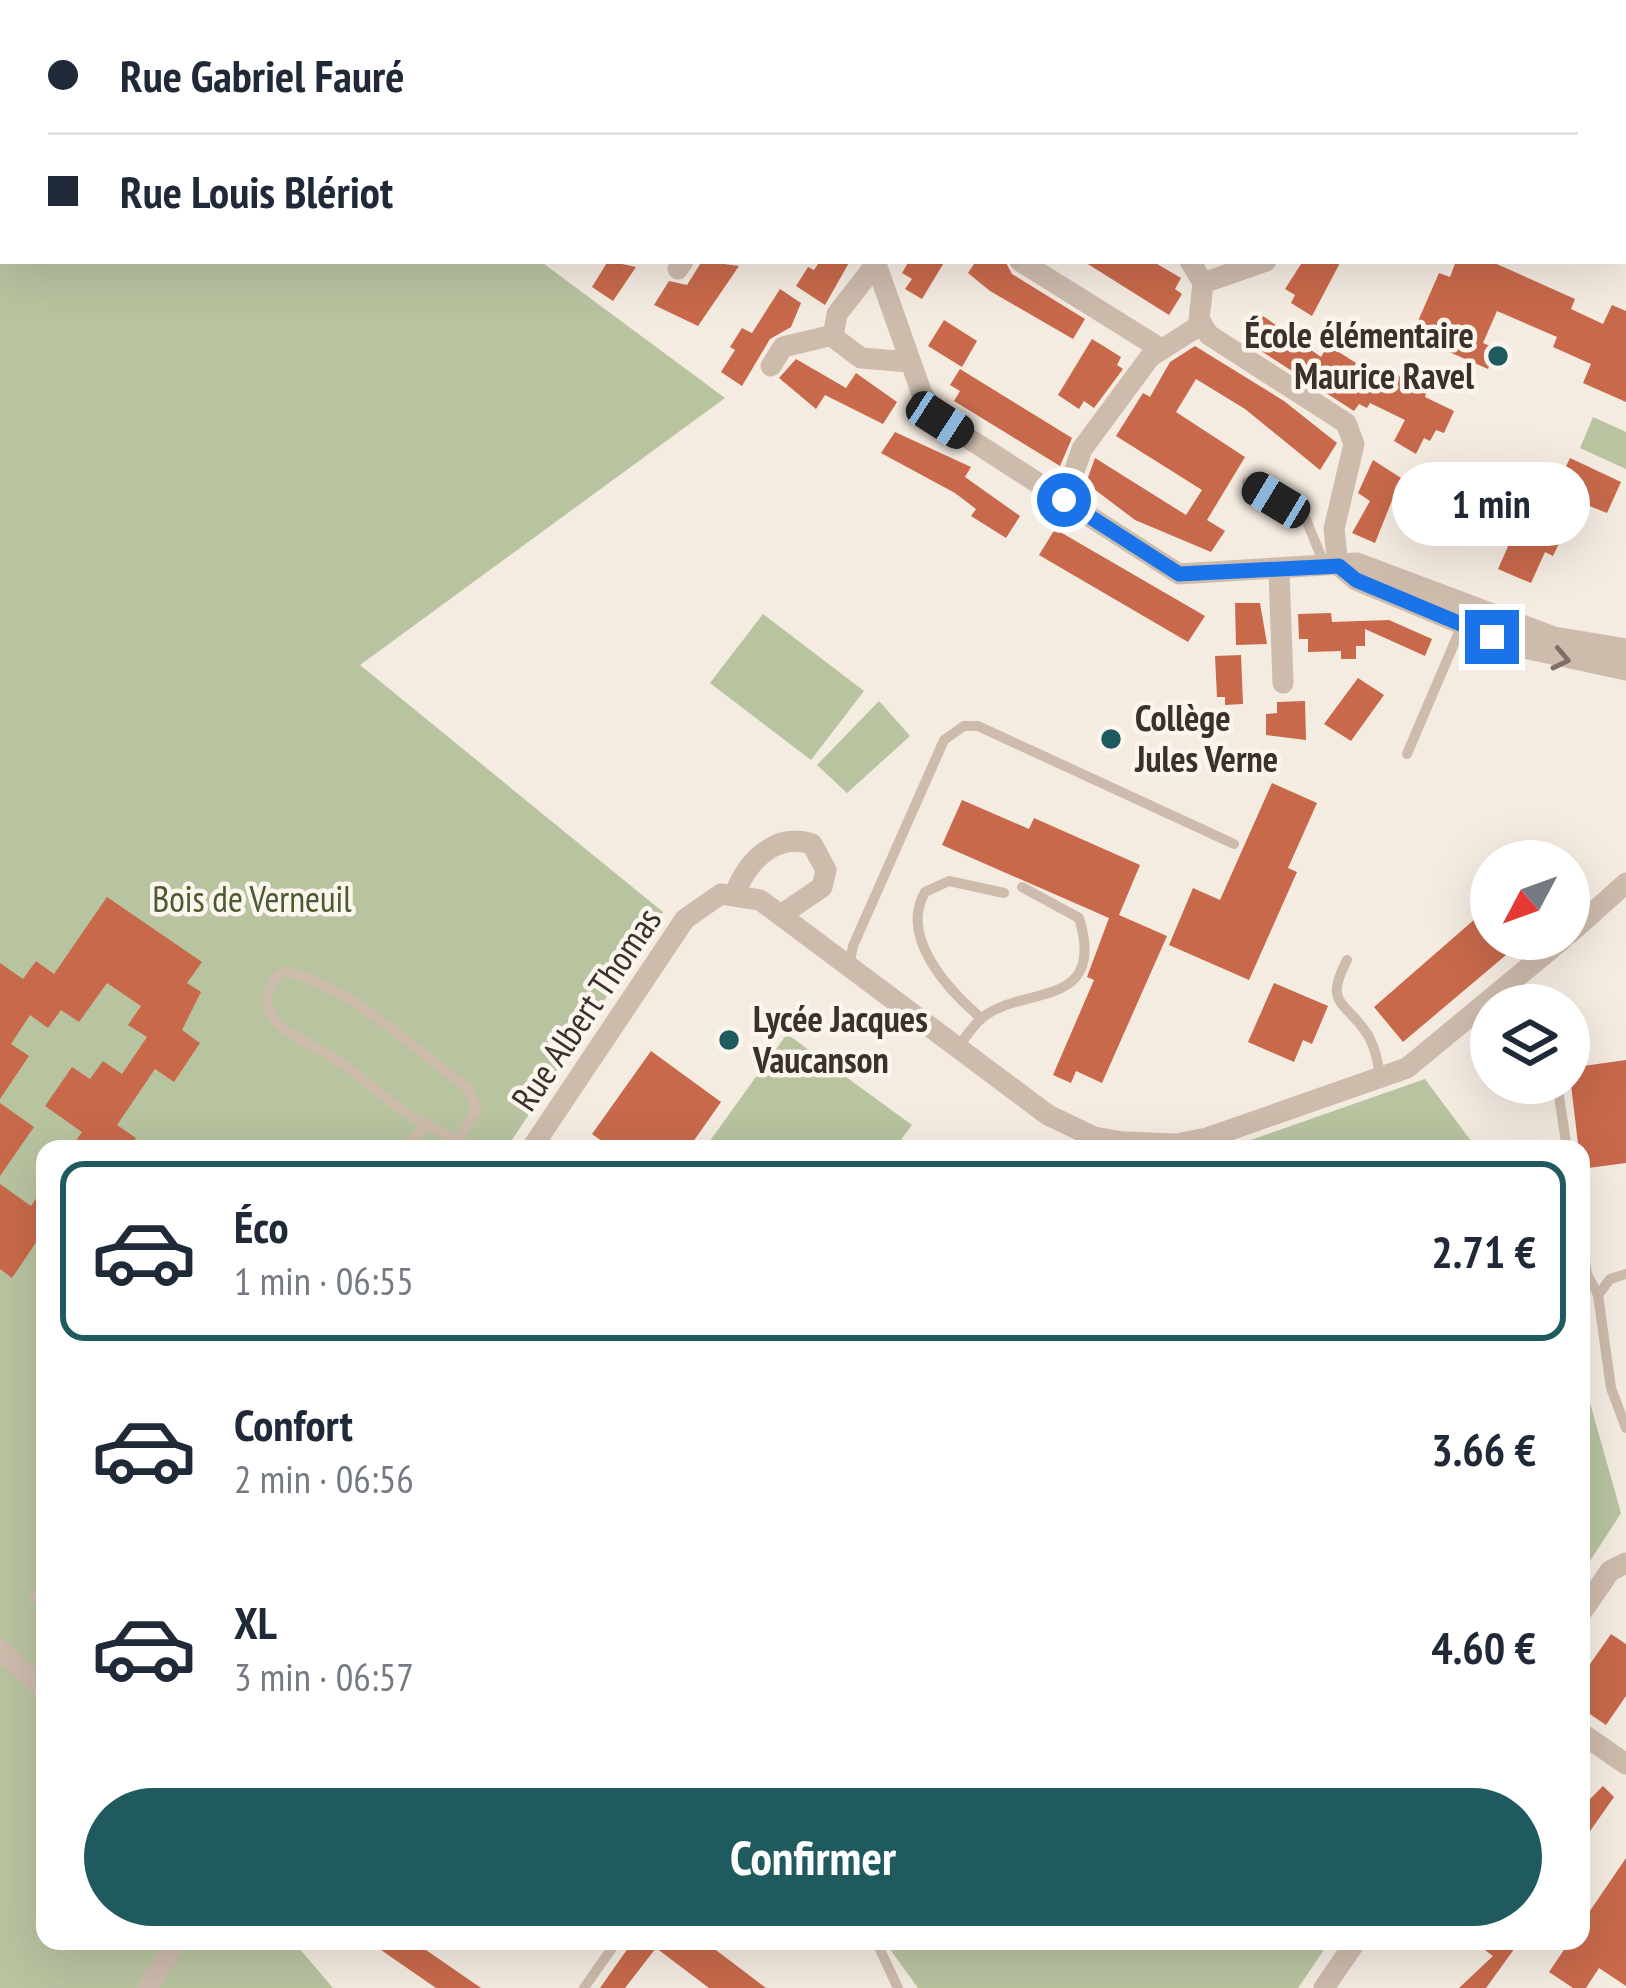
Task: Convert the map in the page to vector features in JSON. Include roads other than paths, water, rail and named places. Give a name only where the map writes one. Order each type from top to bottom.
[{"type":"street","points":[[832,335],[837,314],[874,264]]},
{"type":"street","points":[[875,264],[922,394],[940,420],[1179,574],[1357,563],[1554,637],[1626,649]]},
{"type":"street","points":[[1025,264],[1161,349]]},
{"type":"street","points":[[1192,264],[1203,283],[1202,325]]},
{"type":"street","points":[[1203,283],[1257,264]]},
{"type":"street","points":[[1064,500],[1082,449],[1150,356],[1202,325]]},
{"type":"street","points":[[1202,325],[1346,423],[1354,445],[1334,529],[1332,566]]},
{"type":"street","points":[[832,335],[861,358],[910,362]]},
{"type":"street","points":[[771,366],[783,347],[832,335]]},
{"type":"street","points":[[1332,566],[1462,625],[1547,656],[1626,670]]},
{"type":"street","points":[[1280,571],[1283,683]]},
{"type":"street","points":[[781,915],[822,887],[826,870],[812,844],[780,842],[751,863],[735,893],[760,900],[1068,1126],[1114,1140]]},
{"type":"street","points":[[1590,915],[1626,883]]},
{"type":"street","name":"Rue Albert Thomas","points":[[537,1140],[685,919],[710,898],[735,893]]},
{"type":"street","points":[[1190,1140],[1380,1077],[1430,1054],[1538,960]]},
{"type":"street","points":[[1590,1600],[1610,1570],[1626,1563]]},
{"type":"street","points":[[0,1650],[36,1682]]},
{"type":"street","points":[[1590,1738],[1626,1764]]},
{"type":"street","points":[[148,1988],[171,1950]]},
{"type":"street","points":[[1324,1988],[1350,1950]]},
{"type":"lane","points":[[1246,482],[1305,517],[1332,566]]},
{"type":"lane","points":[[1407,754],[1462,625]]},
{"type":"lane","points":[[849,966],[944,740],[964,726],[978,726],[1234,844]]},
{"type":"lane","points":[[981,1018],[924,948],[915,914],[925,892],[949,880],[1004,893]]},
{"type":"lane","points":[[957,1048],[981,1018],[1019,998],[1065,989],[1079,963],[1079,918],[1022,887]]},
{"type":"lane","points":[[1347,959],[1334,990],[1336,1000],[1368,1034],[1380,1077]]},
{"type":"lane","points":[[449,1140],[288,1032],[270,1013],[268,994],[274,978],[284,971],[300,975],[346,998],[467,1088],[477,1109],[459,1140]]},
{"type":"lane","points":[[1560,1104],[1566,1140]]},
{"type":"lane","points":[[413,1140],[426,1124]]},
{"type":"lane","points":[[1598,1295],[1610,1279],[1626,1274]]},
{"type":"lane","points":[[1590,1280],[1598,1295],[1610,1388],[1626,1428]]},
{"type":"lane","points":[[584,1988],[611,1950]]},
{"type":"lane","points":[[880,1950],[898,1988]]},
{"type":"place","name":"École élémentaire Maurice Ravel","points":[[1498,356]]},
{"type":"place","name":"Collège Jules Verne","points":[[1111,739]]},
{"type":"place","name":"Lycée Jacques Vaucanson","points":[[729,1040]]},
{"type":"park label","name":"Bois de Verneuil","points":[[252,899]]}]
